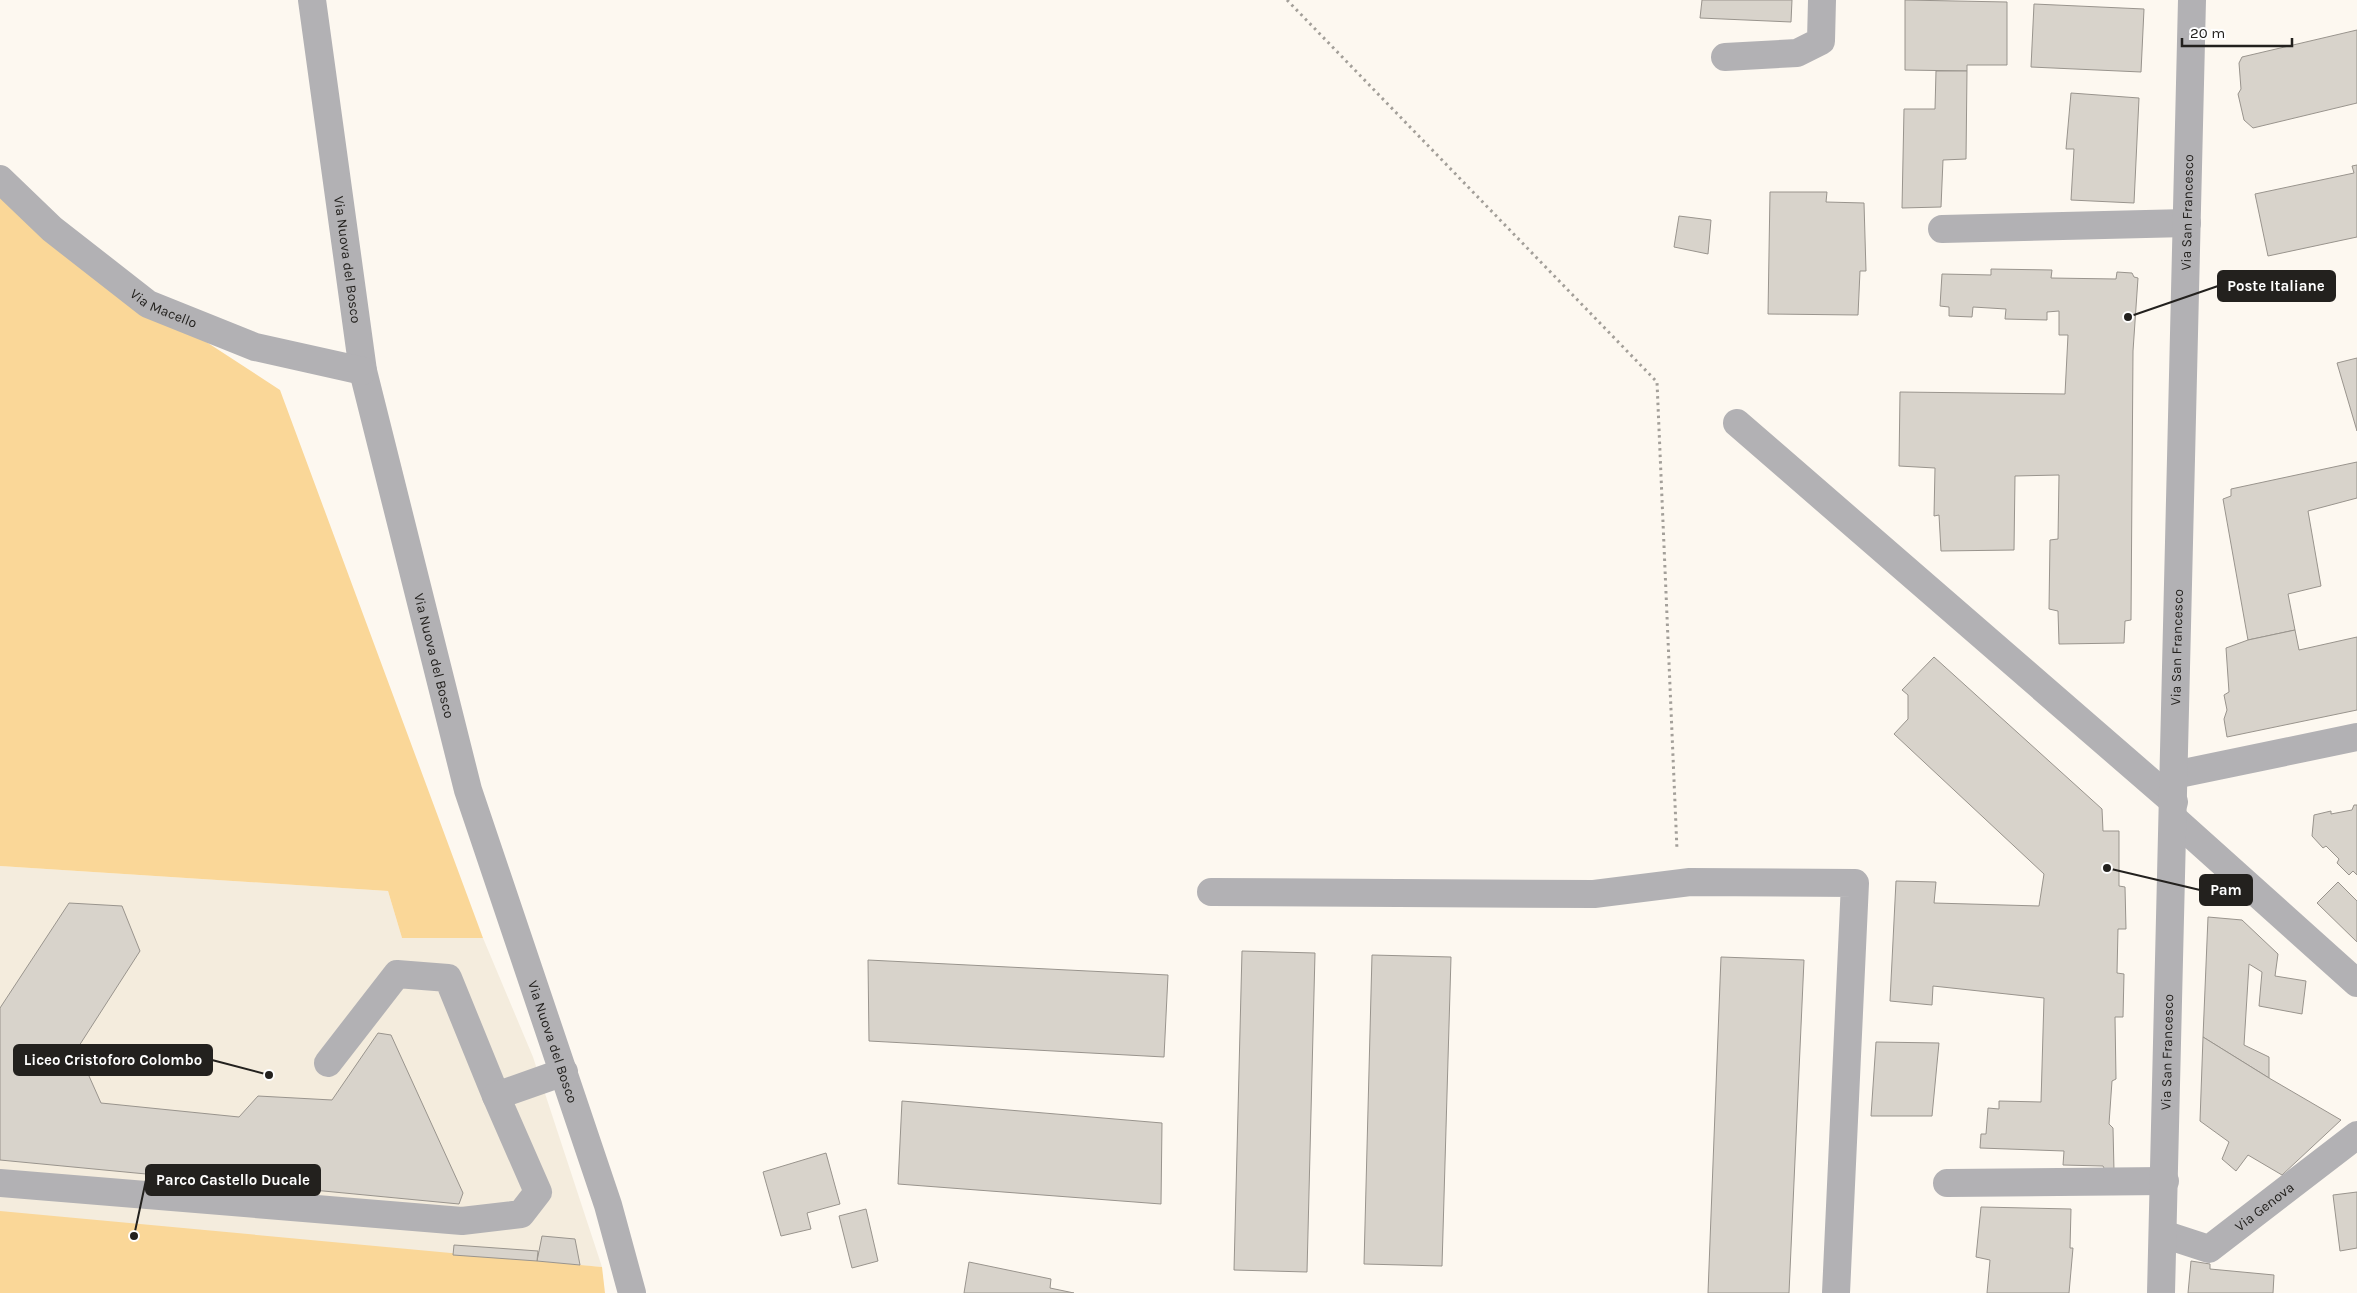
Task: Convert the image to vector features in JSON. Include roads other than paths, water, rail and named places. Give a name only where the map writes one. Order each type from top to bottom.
[{"type":"street","name":"Via Nuova del Bosco","points":[[312,0],[363,371],[468,790],[608,1205],[632,1293]]},
{"type":"street","points":[[1725,58],[1798,53],[1821,41],[1822,0]]},
{"type":"street","name":"Via San Francesco","points":[[2158,1290],[2165,1181],[2192,0]]},
{"type":"street","name":"Via Macello","points":[[0,179],[52,229],[148,304],[255,347],[363,371]]},
{"type":"street","points":[[1942,229],[2187,223]]},
{"type":"street","points":[[1737,424],[2174,810],[2357,983]]},
{"type":"street","points":[[2174,775],[2357,737]]},
{"type":"street","points":[[1211,892],[1594,894],[1678,884],[1855,883],[1836,1293]]},
{"type":"street","points":[[0,1183],[462,1221],[521,1214],[538,1192],[448,978],[397,974],[328,1063]]},
{"type":"street","points":[[496,1096],[564,1072]]},
{"type":"street","name":"Via Genova","points":[[2163,1234],[2208,1249],[2357,1135]]},
{"type":"street","points":[[1947,1183],[2165,1181]]},
{"type":"place","name":"Poste Italiane","points":[[2128,317]]},
{"type":"place","name":"Pam","points":[[2107,868]]},
{"type":"place","name":"Liceo Cristoforo Colombo","points":[[269,1075]]},
{"type":"place","name":"Parco Castello Ducale","points":[[134,1236]]}]
